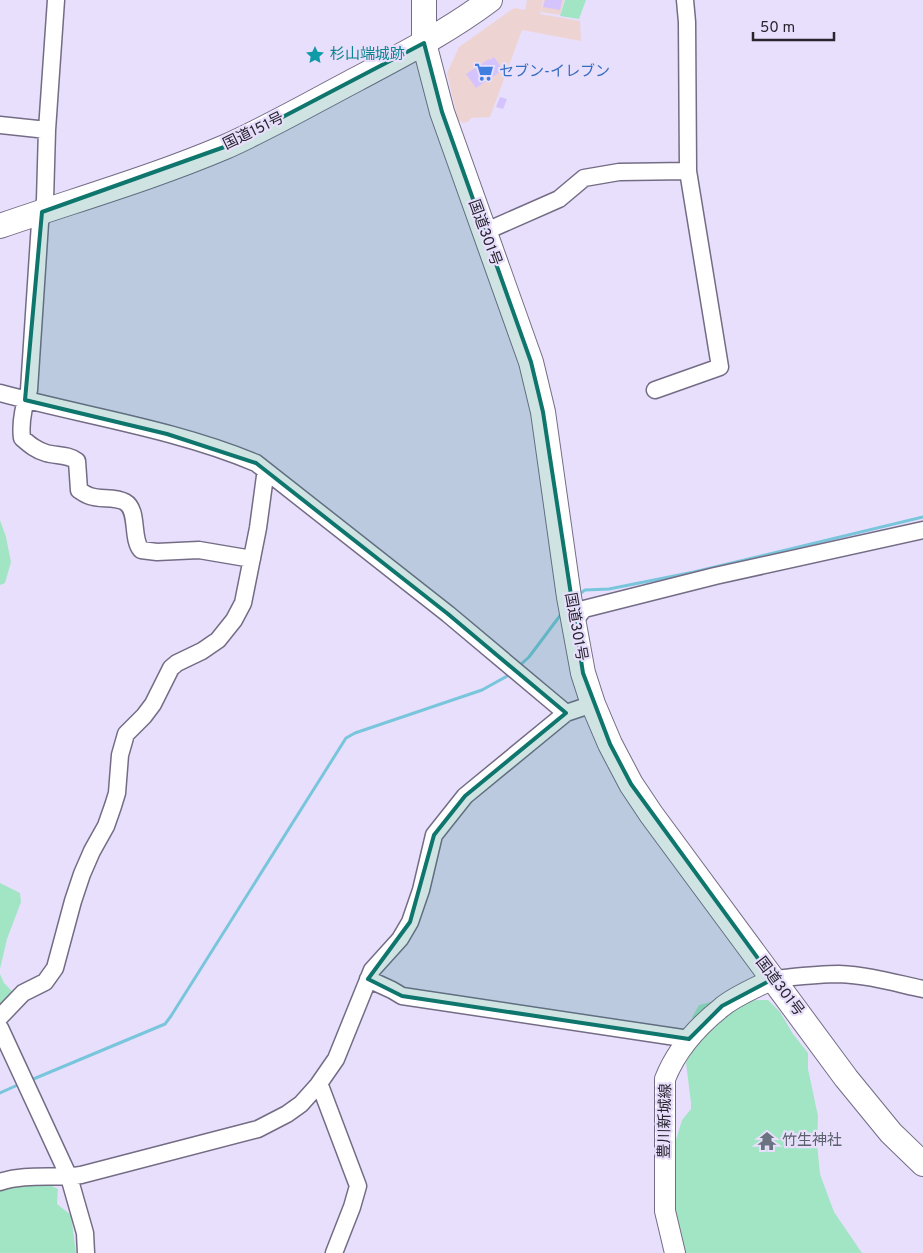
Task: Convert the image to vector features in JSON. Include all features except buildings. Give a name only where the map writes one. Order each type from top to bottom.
[{"type":"highway","name":"国道301号","points":[[424,0],[424,43],[442,112],[530,362],[543,412],[571,610],[583,673],[593,704],[610,744],[630,784],[651,814],[846,1078],[891,1133],[923,1164]]},
{"type":"highway","name":"国道151号","points":[[0,226],[140,180],[227,146],[275,123],[424,43],[475,12],[490,0]]},
{"type":"main road","name":"豊川新城線","points":[[675,1253],[665,1211],[665,1079],[671,1065],[689,1039],[722,1006],[773,979]]},
{"type":"street","points":[[56,0],[47,130],[45,200],[42,212],[29,390],[25,400],[22,438],[34,448],[46,453],[72,457],[76,461],[79,490],[89,496],[124,500],[130,505],[134,518],[137,545],[141,550],[157,552],[199,550],[252,559]]},
{"type":"street","points":[[655,390],[720,367],[688,171],[687,22],[685,0]]},
{"type":"street","points":[[0,125],[47,130]]},
{"type":"street","points":[[484,232],[559,199],[584,178],[619,172],[688,171]]},
{"type":"street","points":[[0,393],[166,434],[226,451],[256,463],[448,614],[566,714]]},
{"type":"street","points":[[0,1017],[23,993],[45,982],[55,968],[82,874],[92,850],[106,826],[113,806],[120,755],[126,734],[153,704],[171,668],[218,640],[226,632],[243,603],[267,473]]},
{"type":"street","points":[[571,610],[584,609],[715,576],[923,530]]},
{"type":"street","points":[[0,1182],[32,1176],[81,1176],[258,1129],[287,1114],[301,1104],[318,1085],[336,1059],[372,970],[400,939],[410,922],[421,890],[434,834],[465,796],[566,714],[593,704]]},
{"type":"street","points":[[773,979],[838,974],[881,979],[923,990]]},
{"type":"street","points":[[368,979],[402,996],[689,1039]]},
{"type":"street","points":[[0,1028],[69,1177],[85,1233],[86,1253]]},
{"type":"street","points":[[318,1085],[321,1088],[358,1186],[352,1208],[334,1253]]},
{"type":"highlighted area","points":[[424,43],[442,112],[531,362],[543,412],[583,673],[610,744],[631,784],[773,979],[722,1006],[689,1039],[402,996],[368,979],[410,922],[434,835],[465,796],[566,713],[448,614],[256,463],[167,434],[25,400],[42,212],[227,146]]},
{"type":"shaded area","points":[[527,0],[543,0],[540,14],[580,21],[581,41],[522,30],[490,117],[471,118],[468,122],[463,123],[458,120],[447,73],[459,47],[514,8],[525,10]]},
{"type":"shaded area","points":[[544,0],[564,0],[560,15],[541,12]]},
{"type":"green space","points":[[565,0],[586,0],[579,19],[560,16]]},
{"type":"green space","points":[[0,520],[11,562],[5,583],[0,585]]},
{"type":"green space","points":[[0,883],[20,893],[21,902],[7,939],[0,969]]},
{"type":"green space","points":[[0,974],[4,983],[12,991],[11,1000],[0,1011]]},
{"type":"green space","points":[[768,1000],[780,1012],[793,1034],[808,1053],[808,1069],[818,1116],[817,1144],[820,1174],[834,1212],[862,1253],[684,1253],[675,1208],[672,1153],[682,1120],[691,1109],[686,1063],[701,1033],[692,1017],[699,1005],[715,1001]]},
{"type":"green space","points":[[42,1181],[58,1189],[57,1204],[71,1215],[76,1253],[0,1253],[0,1190]]},
{"type":"waterway","points":[[578,595],[585,590],[609,589],[694,572],[923,517]]},
{"type":"waterway","points":[[519,666],[529,657],[562,613]]},
{"type":"waterway","points":[[31,1080],[165,1024],[346,738],[355,733],[482,690],[511,674]]},
{"type":"waterway","points":[[0,1093],[20,1084]]},
{"type":"place","name":"杉山端城跡","points":[[315,55]]},
{"type":"place","name":"セブン-イレブン","points":[[484,72]]},
{"type":"place","name":"竹生神社","points":[[767,1141]]}]
